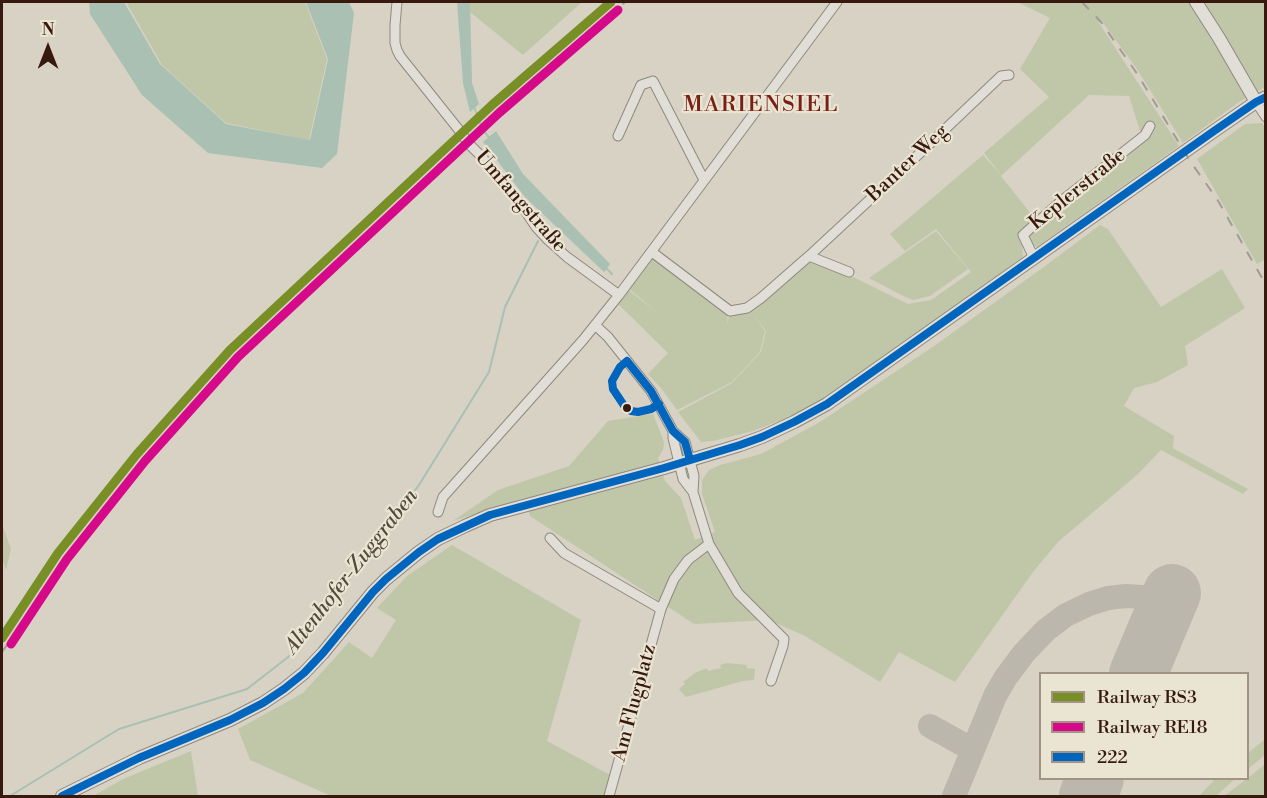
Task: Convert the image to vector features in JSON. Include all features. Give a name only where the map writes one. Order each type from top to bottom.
[{"type":"street","name":"Umfangstraße","points":[[397,2],[395,43],[400,56],[469,144],[524,209],[536,227],[567,258],[619,295]]},
{"type":"street","points":[[438,512],[443,498],[619,295],[837,2]]},
{"type":"street","points":[[1196,2],[1261,100],[1266,117]]},
{"type":"street","name":"Banter Weg","points":[[652,252],[730,311],[747,308],[809,256],[1001,76],[1009,75]]},
{"type":"street","points":[[618,136],[641,85],[654,77],[704,180]]},
{"type":"street","points":[[62,796],[131,762],[230,720],[284,688],[304,673],[323,653],[386,579],[418,552],[438,539],[490,515],[740,446],[827,404],[1261,100]]},
{"type":"street","name":"Keplerstraße","points":[[1034,258],[1023,235],[1060,202],[1145,135],[1150,126]]},
{"type":"street","points":[[809,256],[849,272]]},
{"type":"street","points":[[595,325],[608,337],[651,391],[674,431],[685,442],[685,462],[694,481],[693,492],[709,544],[738,592],[784,639],[771,681]]},
{"type":"street","points":[[550,538],[564,553],[661,609]]},
{"type":"street","name":"Am Flugplatz","points":[[609,796],[661,609],[674,579],[688,560],[709,544]]},
{"type":"shaded area","points":[[89,2],[124,2],[160,64],[226,124],[310,140],[328,59],[306,2],[349,2],[354,13],[337,154],[322,168],[208,153],[142,95],[90,14]]},
{"type":"shaded area","points":[[126,2],[305,2],[327,59],[309,140],[226,123],[162,65]]},
{"type":"shaded area","points":[[457,2],[470,2],[472,83],[479,104],[470,112],[463,83]]},
{"type":"shaded area","points":[[470,2],[582,2],[523,55],[470,12]]},
{"type":"shaded area","points":[[1017,2],[1265,2],[1265,87],[1239,102],[1183,143],[1137,69],[1101,20],[1099,23],[1179,146],[1037,247],[1031,244],[1029,236],[1033,223],[1018,235],[1022,244],[1023,257],[818,406],[753,431],[701,442],[678,412],[732,383],[761,352],[766,331],[752,313],[765,331],[760,352],[732,382],[677,410],[648,374],[668,353],[616,302],[627,289],[658,313],[628,288],[653,255],[728,313],[727,324],[730,313],[749,310],[811,260],[847,274],[908,304],[931,300],[971,272],[936,229],[905,251],[890,234],[983,155],[1001,175],[984,153],[1049,97],[1020,69],[1050,18]],"holes":[[[1089,95],[1129,96],[1141,134],[1035,219],[1001,176]]]},
{"type":"shaded area","points":[[1262,123],[1266,129],[1266,259],[1257,264],[1197,159],[1245,124]]},
{"type":"shaded area","points":[[496,131],[523,174],[610,264],[604,272],[525,197],[483,142]]},
{"type":"shaded area","points":[[1100,225],[1108,229],[1161,307],[1222,269],[1245,308],[1185,346],[1188,365],[1157,382],[1134,388],[1124,406],[1174,436],[1173,448],[1248,489],[1243,494],[1161,450],[1138,474],[1058,542],[1033,572],[955,682],[899,652],[880,682],[805,636],[769,620],[694,624],[530,516],[525,498],[453,521],[498,490],[569,466],[608,421],[653,414],[664,442],[663,450],[658,458],[665,481],[681,498],[695,540],[715,532],[702,494],[702,480],[709,470],[761,454],[820,422],[934,346]]},
{"type":"shaded area","points":[[936,231],[968,269],[930,296],[913,300],[869,278]]},
{"type":"shaded area","points":[[2,524],[11,549],[6,570],[2,559]]},
{"type":"shaded area","points":[[452,545],[581,620],[547,741],[612,776],[605,796],[331,796],[250,760],[238,729],[303,693],[349,642],[372,658],[396,620],[377,608],[407,576]]},
{"type":"shaded area","points":[[727,663],[747,665],[746,668],[755,669],[754,680],[686,697],[679,689],[685,684],[683,682],[695,673],[707,668],[708,671],[721,668],[720,665]]},
{"type":"shaded area","points":[[1265,739],[1265,755],[1249,768],[1249,752]]},
{"type":"shaded area","points":[[191,751],[198,796],[93,796],[123,779]]},
{"type":"shaded area","points":[[1265,764],[1265,796],[1224,796],[1245,780],[1249,780],[1249,777]]},
{"type":"shaded area","points":[[1214,780],[1234,780],[1216,796],[1199,796]]},
{"type":"waterway","points":[[474,107],[482,128],[490,139]]},
{"type":"waterway","name":"Altenhofer-Zuggraben","points":[[10,796],[119,729],[247,689],[296,651],[419,485],[489,372],[505,307],[538,241]]},
{"type":"waterway","points":[[606,268],[612,274]]},
{"type":"taxiway","points":[[954,796],[995,696],[1024,653],[1046,630],[1066,615],[1089,604],[1108,598],[1126,596],[1142,597],[1155,604],[1159,616],[1157,626]]},
{"type":"taxiway","points":[[930,726],[973,750]]},
{"type":"runway","points":[[1139,672],[1172,593]]},
{"type":"runway","points":[[1088,796],[1094,780]]},
{"type":"railway","points":[[2,652],[67,559],[146,460],[199,400],[500,114],[625,2]]},
{"type":"railway","points":[[1082,2],[1101,22],[1138,75],[1190,161],[1217,199],[1266,285]]},
{"type":"rail line","name":"RS3","points":[[2,638],[58,553],[137,454],[230,350],[492,105],[611,2]]},
{"type":"rail line","name":"RE18","points":[[11,644],[67,559],[145,461],[238,357],[499,113],[618,10]]},
{"type":"transit line","name":"222","points":[[62,796],[139,758],[230,720],[284,689],[304,673],[323,653],[386,579],[438,539],[490,515],[740,445],[794,422],[827,404],[1214,131],[1266,97]]},
{"type":"transit line","name":"222","points":[[627,361],[651,391],[673,431],[685,442],[690,460]]},
{"type":"transit line","name":"222","points":[[627,361],[620,367],[612,381],[613,389],[625,407],[638,412],[651,409],[659,404]]},
{"type":"district","name":"MARIENSIEL","points":[[761,106]]}]
